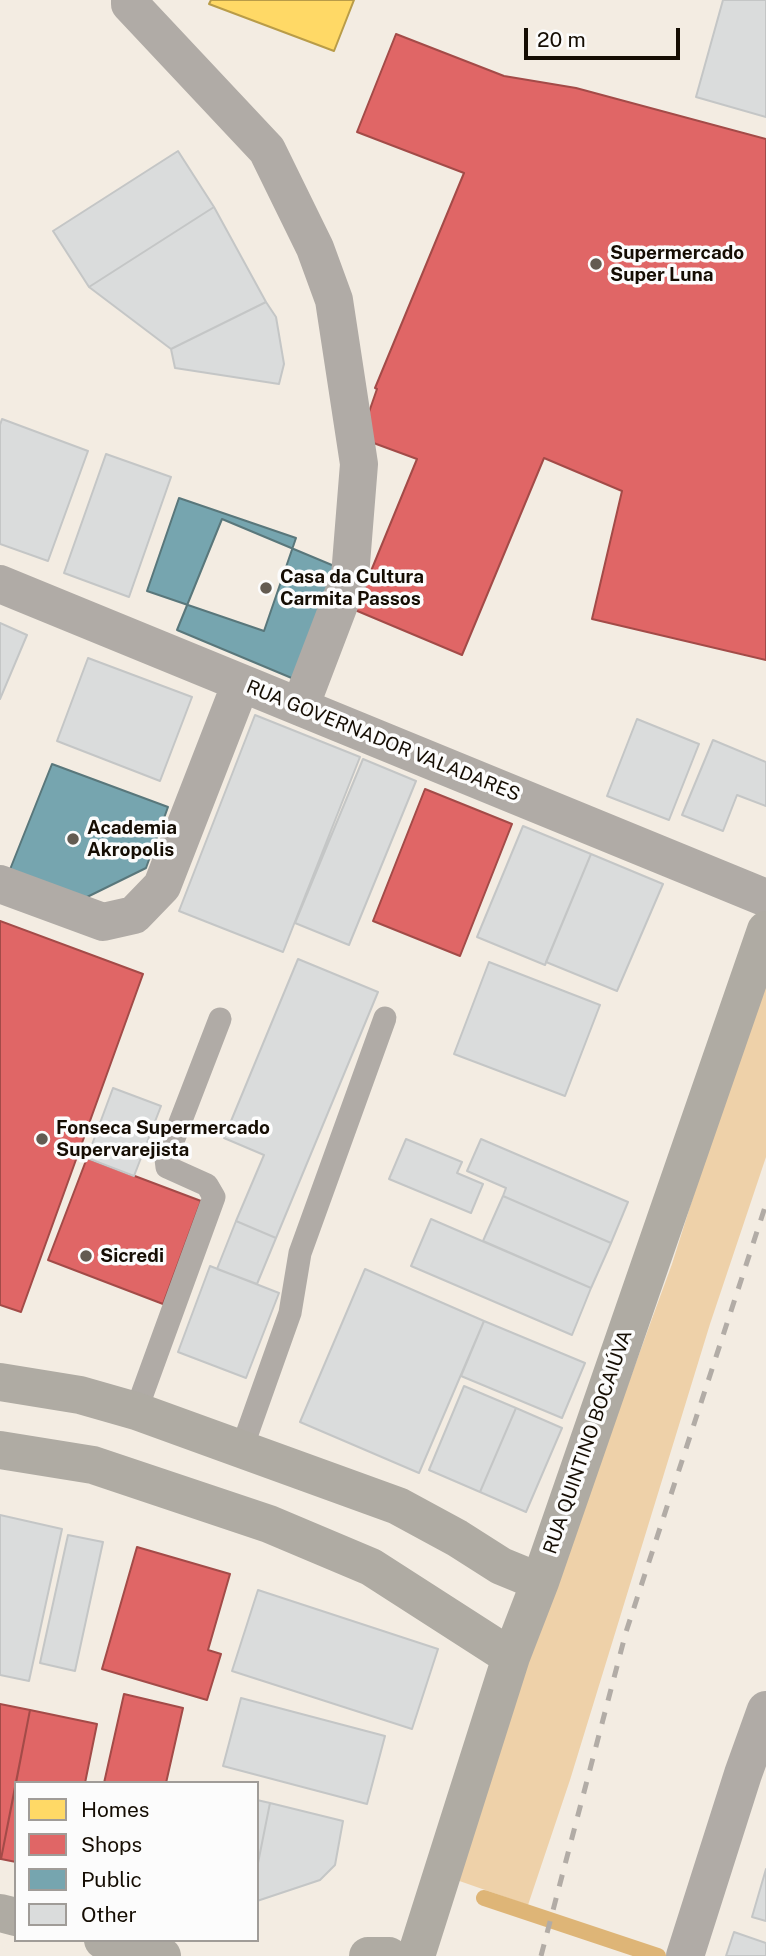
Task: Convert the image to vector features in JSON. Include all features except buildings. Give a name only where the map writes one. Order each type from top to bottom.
[{"type":"street","points":[[127,1],[267,150],[316,248],[334,300],[359,464],[350,576],[300,707]]},
{"type":"street","name":"RUA GOVERNADOR VALADARES","points":[[0,584],[766,898]]},
{"type":"street","points":[[0,884],[103,922],[134,915],[162,886],[241,682]]},
{"type":"street","name":"RUA QUINTINO BOCAIÚVA","points":[[416,1956],[511,1657],[540,1582],[766,930]]},
{"type":"street","points":[[0,1382],[80,1395],[136,1411],[242,1448],[398,1506],[501,1566],[540,1582]]},
{"type":"street","points":[[0,1450],[93,1465],[270,1524],[371,1567],[511,1657]]},
{"type":"street","points":[[685,1956],[754,1778],[766,1710]]},
{"type":"street","points":[[110,1942],[162,1956]]},
{"type":"street","points":[[368,1956],[389,1956]]},
{"type":"lane","points":[[242,1448],[290,1313],[300,1253],[385,1018]]},
{"type":"lane","points":[[136,1411],[214,1198],[207,1185],[167,1167],[166,1159],[220,1019]]},
{"type":"shaded area","points":[[766,965],[766,1157],[710,1324],[570,1780],[528,1905],[448,1877],[672,1264]]},
{"type":"waterway","points":[[484,1898],[658,1956]]},
{"type":"railway","points":[[541,1956],[626,1632],[766,1204]]},
{"type":"place","name":"Supermercado Super Luna","points":[[596,264]]},
{"type":"place","name":"Casa da Cultura Carmita Passos","points":[[266,588]]},
{"type":"place","name":"Academia Akropolis","points":[[73,839]]},
{"type":"place","name":"Fonseca Supermercado Supervarejista","points":[[42,1139]]},
{"type":"place","name":"Sicredi","points":[[86,1256]]}]
